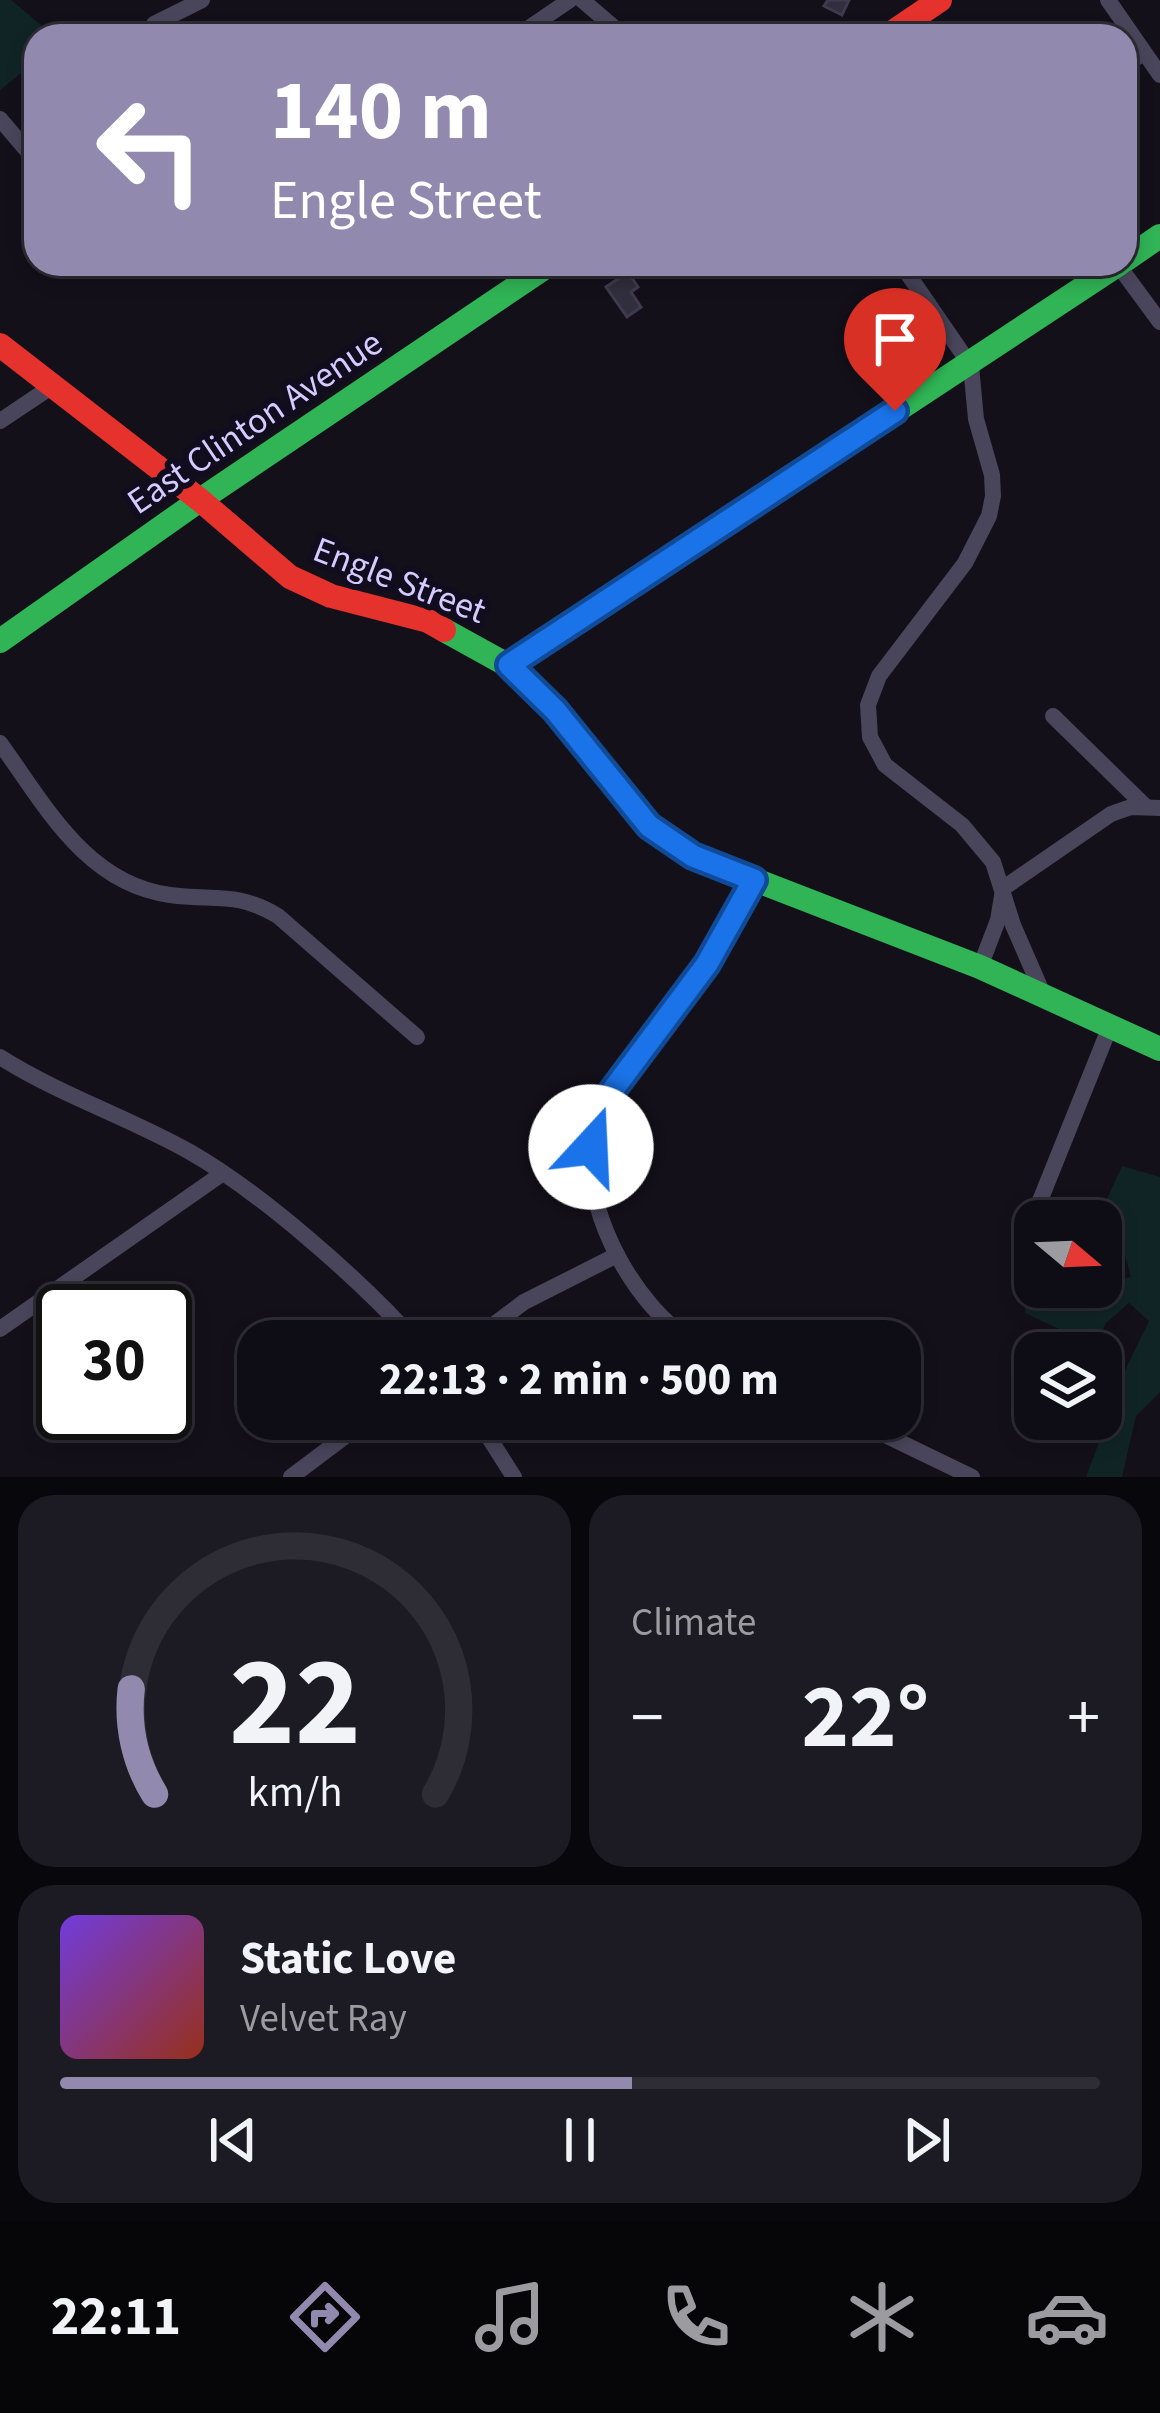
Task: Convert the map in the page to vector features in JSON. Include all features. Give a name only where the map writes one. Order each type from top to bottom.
[{"type":"street","points":[[154,24],[202,0]]},
{"type":"street","points":[[535,24],[570,0]]},
{"type":"street","points":[[582,0],[611,24]]},
{"type":"street","points":[[900,24],[924,3]]},
{"type":"street","points":[[1137,42],[1160,75]]},
{"type":"street","points":[[0,119],[24,147]]},
{"type":"street","name":"East Clinton Avenue","points":[[0,641],[532,276]]},
{"type":"street","points":[[909,276],[974,376],[976,419],[992,475],[989,516],[947,591],[878,676],[868,705],[868,722],[885,764],[962,825],[992,862],[1012,926],[1043,994]]},
{"type":"street","points":[[509,665],[1101,276]]},
{"type":"street","points":[[1130,276],[1160,322]]},
{"type":"street","name":"Engle Street","points":[[0,345],[309,588],[428,622],[509,665],[555,710],[649,826],[693,856],[980,967],[1160,1049]]},
{"type":"street","points":[[0,421],[51,387]]},
{"type":"street","points":[[1053,716],[1153,807]]},
{"type":"street","points":[[0,743],[70,840],[107,872],[149,891],[222,895],[260,904],[416,1037]]},
{"type":"street","points":[[980,967],[998,920],[1002,890],[1111,814],[1153,807]]},
{"type":"street","points":[[667,1320],[644,1300],[617,1255],[593,1188],[594,1130],[612,1091],[707,964],[754,880]]},
{"type":"street","points":[[1041,1200],[1111,1024]]},
{"type":"street","points":[[0,1057],[32,1078],[158,1135],[223,1173],[394,1320]]},
{"type":"street","points":[[0,1329],[223,1173]]},
{"type":"street","points":[[500,1320],[524,1302],[617,1255]]},
{"type":"street","points":[[291,1477],[340,1440]]},
{"type":"street","points":[[491,1440],[514,1477]]},
{"type":"street","points":[[895,1440],[972,1477]]},
{"type":"lane","points":[[1137,61],[1146,55]]},
{"type":"green space","points":[[0,0],[11,0],[40,24],[24,24],[24,71],[0,90]]},
{"type":"green space","points":[[1122,1166],[1160,1177],[1160,1392],[1136,1416],[1122,1477],[1086,1477],[1100,1440],[1122,1440],[1122,1380],[1149,1321],[1129,1303],[1102,1332],[1065,1332],[1025,1313],[1026,1308],[1122,1308],[1122,1278],[1131,1277],[1122,1248],[1122,1200],[1107,1200]]},
{"type":"building","points":[[828,0],[849,0],[842,15],[824,6]]},
{"type":"building","points":[[631,276],[638,287],[631,292],[641,307],[627,317],[606,287]]},
{"type":"traffic: fast","points":[[1137,252],[1160,236]]},
{"type":"traffic: fast","points":[[0,641],[532,276]]},
{"type":"traffic: fast","points":[[509,666],[1101,276]]},
{"type":"traffic: fast","points":[[444,630],[509,666],[555,710],[649,826],[693,856],[980,967],[1160,1049]]},
{"type":"traffic: jam","points":[[905,24],[940,0]]},
{"type":"traffic: jam","points":[[0,345],[200,500],[290,577],[331,596],[428,621],[444,630]]},
{"type":"route","points":[[591,1147],[601,1109],[707,964],[754,880],[693,856],[649,826],[555,710],[509,665],[895,411]]}]
